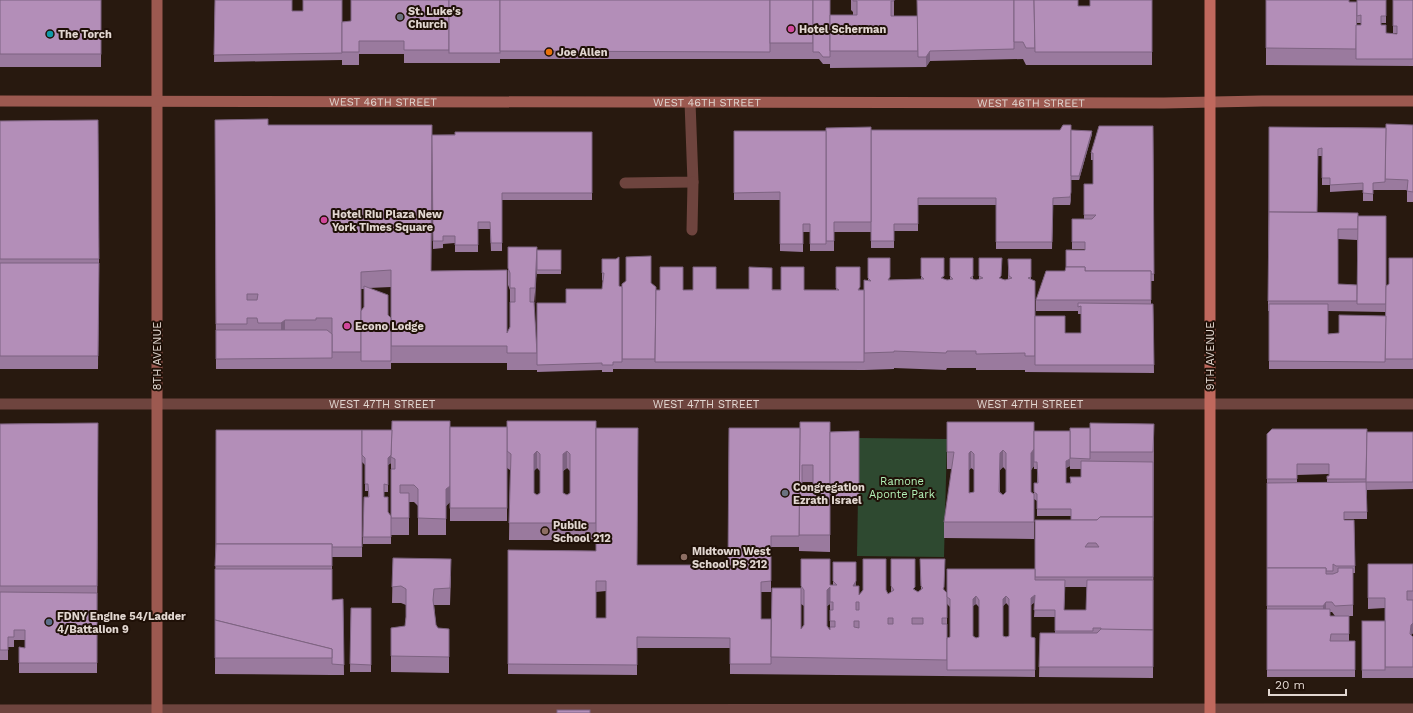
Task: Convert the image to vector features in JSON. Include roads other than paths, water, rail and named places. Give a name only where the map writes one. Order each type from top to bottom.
[{"type":"main road","name":"8TH AVENUE","points":[[157,0],[157,711]]},
{"type":"main road","name":"9TH AVENUE","points":[[1210,0],[1210,711]]},
{"type":"main road","name":"WEST 46TH STREET","points":[[0,100],[690,102],[1413,101]]},
{"type":"street","points":[[690,102],[693,182],[692,230]]},
{"type":"street","points":[[625,183],[693,182]]},
{"type":"street","name":"WEST 47TH STREET","points":[[0,404],[1413,404]]},
{"type":"street","points":[[0,710],[1210,711],[1413,709]]},
{"type":"place","name":"St. Luke's Church","points":[[400,17]]},
{"type":"place","name":"Hotel Scherman","points":[[791,29]]},
{"type":"place","name":"The Torch","points":[[50,34]]},
{"type":"place","name":"Joe Allen","points":[[549,52]]},
{"type":"place","name":"Hotel Riu Plaza New York Times Square","points":[[324,220]]},
{"type":"place","name":"Econo Lodge","points":[[347,326]]},
{"type":"place","name":"Congregation Ezrath Israel","points":[[785,493]]},
{"type":"place","name":"Public School 212","points":[[545,531]]},
{"type":"place","name":"Midtown West School PS 212","points":[[684,557]]},
{"type":"place","name":"FDNY Engine 54/Ladder 4/Battalion 9","points":[[49,622]]},
{"type":"park label","name":"Ramone Aponte Park","points":[[902,487]]}]
